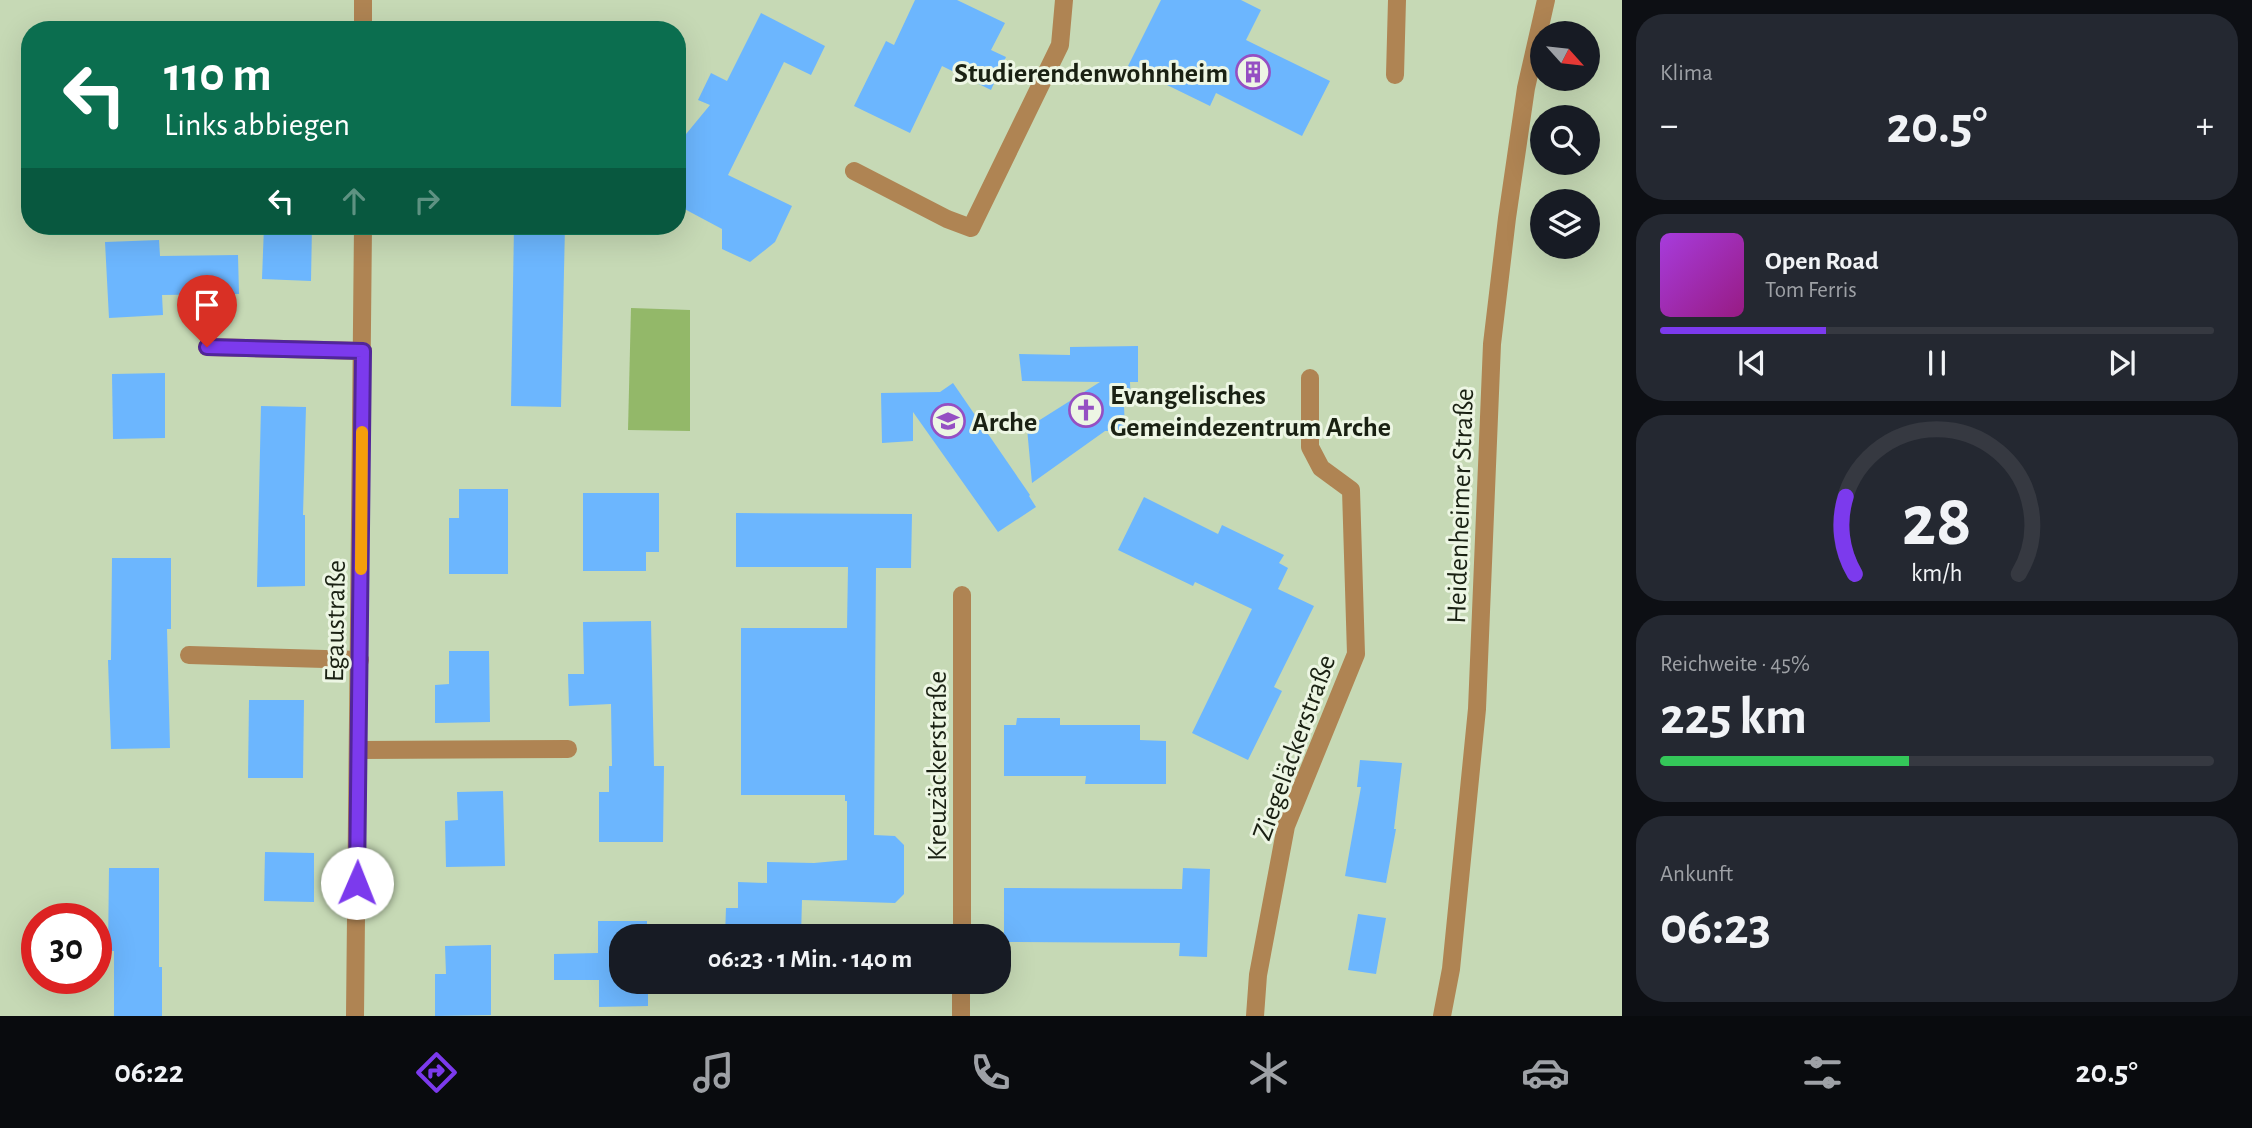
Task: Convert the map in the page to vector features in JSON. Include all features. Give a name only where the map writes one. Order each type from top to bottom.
[{"type":"street","points":[[363,0],[363,21]]},
{"type":"street","points":[[854,171],[971,229],[1060,45],[1064,0]]},
{"type":"street","points":[[1395,75],[1397,0]]},
{"type":"street","name":"Heidenheimer Straße","points":[[1442,1016],[1451,968],[1477,709],[1492,344],[1526,88],[1546,0]]},
{"type":"street","name":"Egaustraße","points":[[355,1016],[363,235]]},
{"type":"street","points":[[207,347],[363,351]]},
{"type":"street","name":"Ziegeläckerstraße","points":[[1255,1016],[1258,975],[1286,826],[1356,654],[1351,490],[1321,468],[1310,447],[1310,378]]},
{"type":"street","name":"Kreuzäckerstraße","points":[[962,595],[962,924]]},
{"type":"street","points":[[189,655],[360,660]]},
{"type":"street","points":[[359,750],[568,749]]},
{"type":"street","points":[[961,994],[961,1016]]},
{"type":"green space","points":[[631,308],[690,310],[690,431],[628,430]]},
{"type":"building","points":[[915,0],[957,0],[1005,23],[991,50],[1006,57],[991,90],[942,66],[910,133],[854,106],[886,41],[894,45]]},
{"type":"building","name":"Studierendenwohnheim","points":[[1161,0],[1241,0],[1261,10],[1246,40],[1330,81],[1302,136],[1216,93],[1210,106],[1128,66]]},
{"type":"building","points":[[761,13],[825,46],[811,75],[784,62],[728,175],[792,206],[775,242],[750,262],[722,249],[722,229],[686,210],[686,134],[710,105],[698,100],[711,73],[727,81]]},
{"type":"building","points":[[264,235],[312,235],[311,281],[262,279]]},
{"type":"building","points":[[514,235],[565,235],[561,407],[511,406]]},
{"type":"building","points":[[159,240],[160,256],[238,255],[239,294],[162,295],[163,315],[109,318],[105,242]]},
{"type":"building","points":[[1138,346],[1138,382],[1130,382],[1131,406],[1124,406],[1125,431],[1105,431],[1032,483],[1027,428],[1100,382],[1022,381],[1019,354],[1070,355],[1070,347]]},
{"type":"building","points":[[165,373],[165,438],[113,439],[112,374]]},
{"type":"building","points":[[953,383],[1036,507],[998,532],[913,412],[913,441],[882,443],[881,393],[940,392]]},
{"type":"building","points":[[261,406],[306,407],[303,515],[305,586],[257,587]]},
{"type":"building","points":[[459,489],[508,489],[508,574],[449,574],[449,518],[459,518]]},
{"type":"building","points":[[583,493],[659,493],[659,552],[646,552],[646,571],[583,571]]},
{"type":"building","points":[[1144,497],[1218,534],[1222,525],[1284,555],[1279,563],[1288,568],[1278,589],[1314,606],[1274,687],[1282,691],[1248,760],[1192,733],[1252,609],[1195,582],[1193,586],[1118,550]]},
{"type":"building","points":[[736,513],[912,514],[911,568],[876,568],[874,835],[895,836],[904,845],[904,894],[895,903],[802,900],[801,924],[725,924],[726,908],[738,908],[738,882],[767,883],[767,862],[814,863],[847,860],[845,795],[741,795],[741,628],[847,628],[848,567],[736,567]]},
{"type":"building","points":[[112,558],[171,558],[171,629],[167,629],[170,748],[111,749],[108,660],[111,660]]},
{"type":"building","points":[[651,621],[654,766],[664,766],[663,842],[599,842],[599,792],[609,792],[609,766],[612,766],[611,704],[569,706],[568,674],[584,674],[583,622]]},
{"type":"building","points":[[449,651],[489,651],[490,722],[435,723],[435,685],[449,684]]},
{"type":"building","points":[[249,700],[304,700],[303,778],[248,778]]},
{"type":"building","points":[[1017,718],[1060,718],[1060,725],[1140,725],[1140,740],[1166,741],[1166,784],[1085,784],[1086,776],[1004,776],[1004,725],[1016,725]]},
{"type":"building","points":[[1360,760],[1402,763],[1396,829],[1386,883],[1345,876],[1361,787],[1357,787]]},
{"type":"building","points":[[503,791],[505,866],[446,867],[445,821],[458,820],[457,792]]},
{"type":"building","points":[[265,852],[314,853],[314,902],[264,901]]},
{"type":"building","points":[[109,868],[159,868],[162,1016],[114,1016],[112,903],[109,903]]},
{"type":"building","points":[[1183,868],[1210,869],[1207,957],[1179,956],[1180,943],[1011,942],[1011,924],[1004,924],[1004,888],[1182,889]]},
{"type":"building","points":[[1358,914],[1386,918],[1376,974],[1348,970]]},
{"type":"building","points":[[598,921],[647,921],[647,924],[609,924],[609,994],[648,994],[648,1006],[599,1007],[599,980],[554,980],[554,954],[598,953]]},
{"type":"building","points":[[491,945],[491,1015],[435,1016],[435,974],[446,974],[445,946]]},
{"type":"slow traffic","points":[[361,569],[362,432]]},
{"type":"place","name":"Studierendenwohnheim","points":[[1253,72]]},
{"type":"place","name":"Evangelisches Gemeindezentrum Arche","points":[[1086,410]]},
{"type":"place","name":"Arche","points":[[948,421]]},
{"type":"route","points":[[207,347],[363,351],[357,883]]}]
